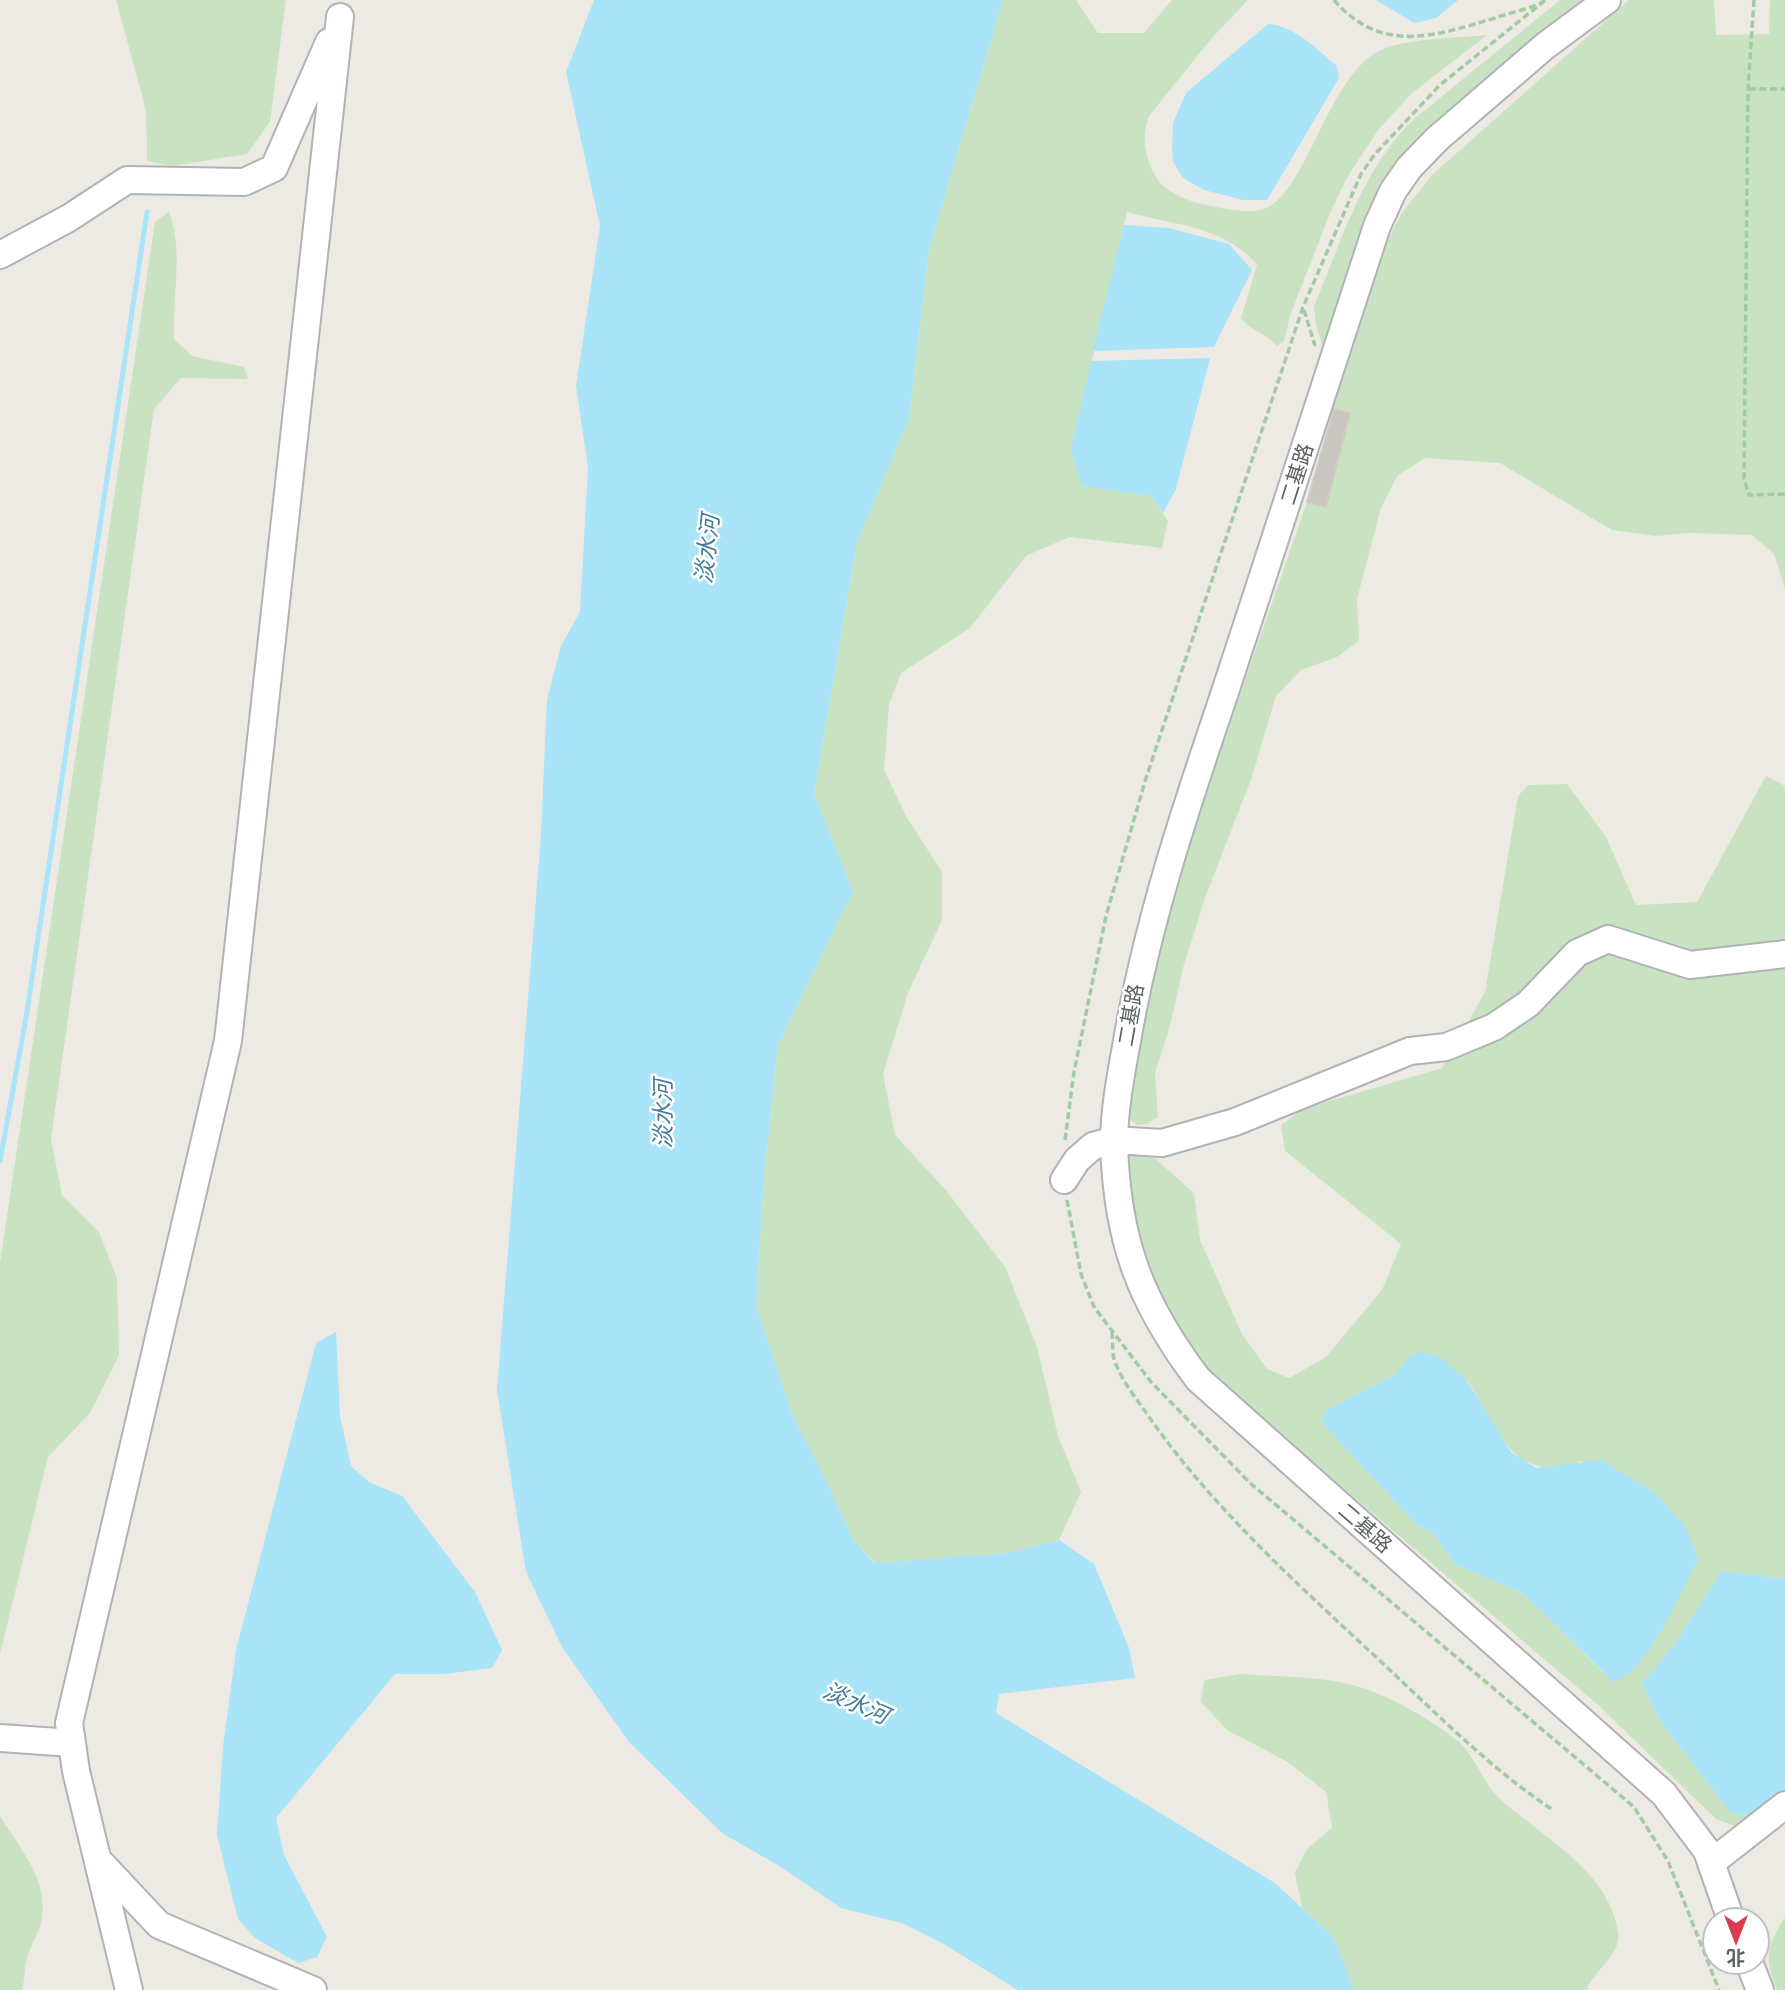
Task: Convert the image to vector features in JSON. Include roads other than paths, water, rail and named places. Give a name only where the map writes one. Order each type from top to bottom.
[{"type":"street","name":"二基路","points":[[1607,0],[1545,46],[1437,139],[1409,168],[1393,191],[1377,226],[1167,866],[1138,976],[1114,1140],[1120,1210],[1133,1269],[1166,1337],[1198,1379],[1664,1794],[1707,1851],[1726,1906]]},
{"type":"street","points":[[0,255],[69,218],[127,180],[244,183],[274,168],[342,8]]},
{"type":"street","points":[[129,1990],[97,1859],[69,1723],[228,1041],[342,8]]},
{"type":"street","points":[[1064,1180],[1077,1160],[1093,1146],[1114,1140],[1162,1143],[1235,1122],[1410,1051],[1446,1047],[1494,1027],[1528,1004],[1577,953],[1608,939],[1690,965],[1785,954]]},
{"type":"street","points":[[0,1738],[72,1742]]},
{"type":"street","points":[[1711,1863],[1785,1805]]},
{"type":"street","points":[[97,1859],[159,1925],[313,1990]]},
{"type":"water","name":"淡水河","points":[[594,0],[1003,0],[929,249],[909,419],[857,542],[814,794],[853,891],[778,1045],[764,1176],[756,1305],[792,1414],[852,1538],[874,1563],[1008,1553],[1059,1540],[1094,1564],[1129,1648],[1135,1678],[999,1694],[996,1713],[1275,1883],[1334,1938],[1354,1990],[1018,1990],[942,1943],[902,1923],[841,1908],[781,1867],[722,1833],[629,1742],[562,1647],[526,1572],[497,1390],[541,835],[547,700],[561,646],[580,612],[588,468],[576,386],[600,226],[566,72]]},
{"type":"water","points":[[1376,0],[1458,0],[1436,18],[1414,23]]},
{"type":"water","points":[[1268,24],[1288,29],[1305,39],[1337,66],[1339,78],[1267,200],[1243,200],[1204,190],[1183,178],[1173,162],[1173,123],[1186,93]]},
{"type":"water","points":[[1124,225],[1169,228],[1229,244],[1252,270],[1214,347],[1093,351]]},
{"type":"water","points":[[1210,358],[1176,489],[1163,513],[1151,496],[1081,486],[1071,449],[1091,361]]},
{"type":"water","points":[[336,1332],[340,1416],[351,1466],[369,1482],[402,1496],[475,1592],[502,1650],[492,1668],[444,1674],[395,1674],[276,1818],[284,1855],[327,1937],[317,1957],[298,1963],[255,1938],[238,1919],[217,1835],[223,1747],[236,1650],[316,1343]]},
{"type":"water","points":[[1419,1352],[1439,1356],[1467,1381],[1511,1452],[1536,1468],[1601,1460],[1655,1493],[1685,1526],[1698,1559],[1652,1646],[1627,1674],[1614,1682],[1522,1593],[1455,1564],[1433,1533],[1418,1526],[1321,1422],[1325,1411],[1396,1374],[1409,1357]]},
{"type":"water","points":[[1722,1571],[1785,1579],[1785,1793],[1750,1817],[1730,1812],[1659,1719],[1642,1684],[1676,1642]]},
{"type":"waterway","points":[[0,1161],[26,1018],[147,212]]}]
